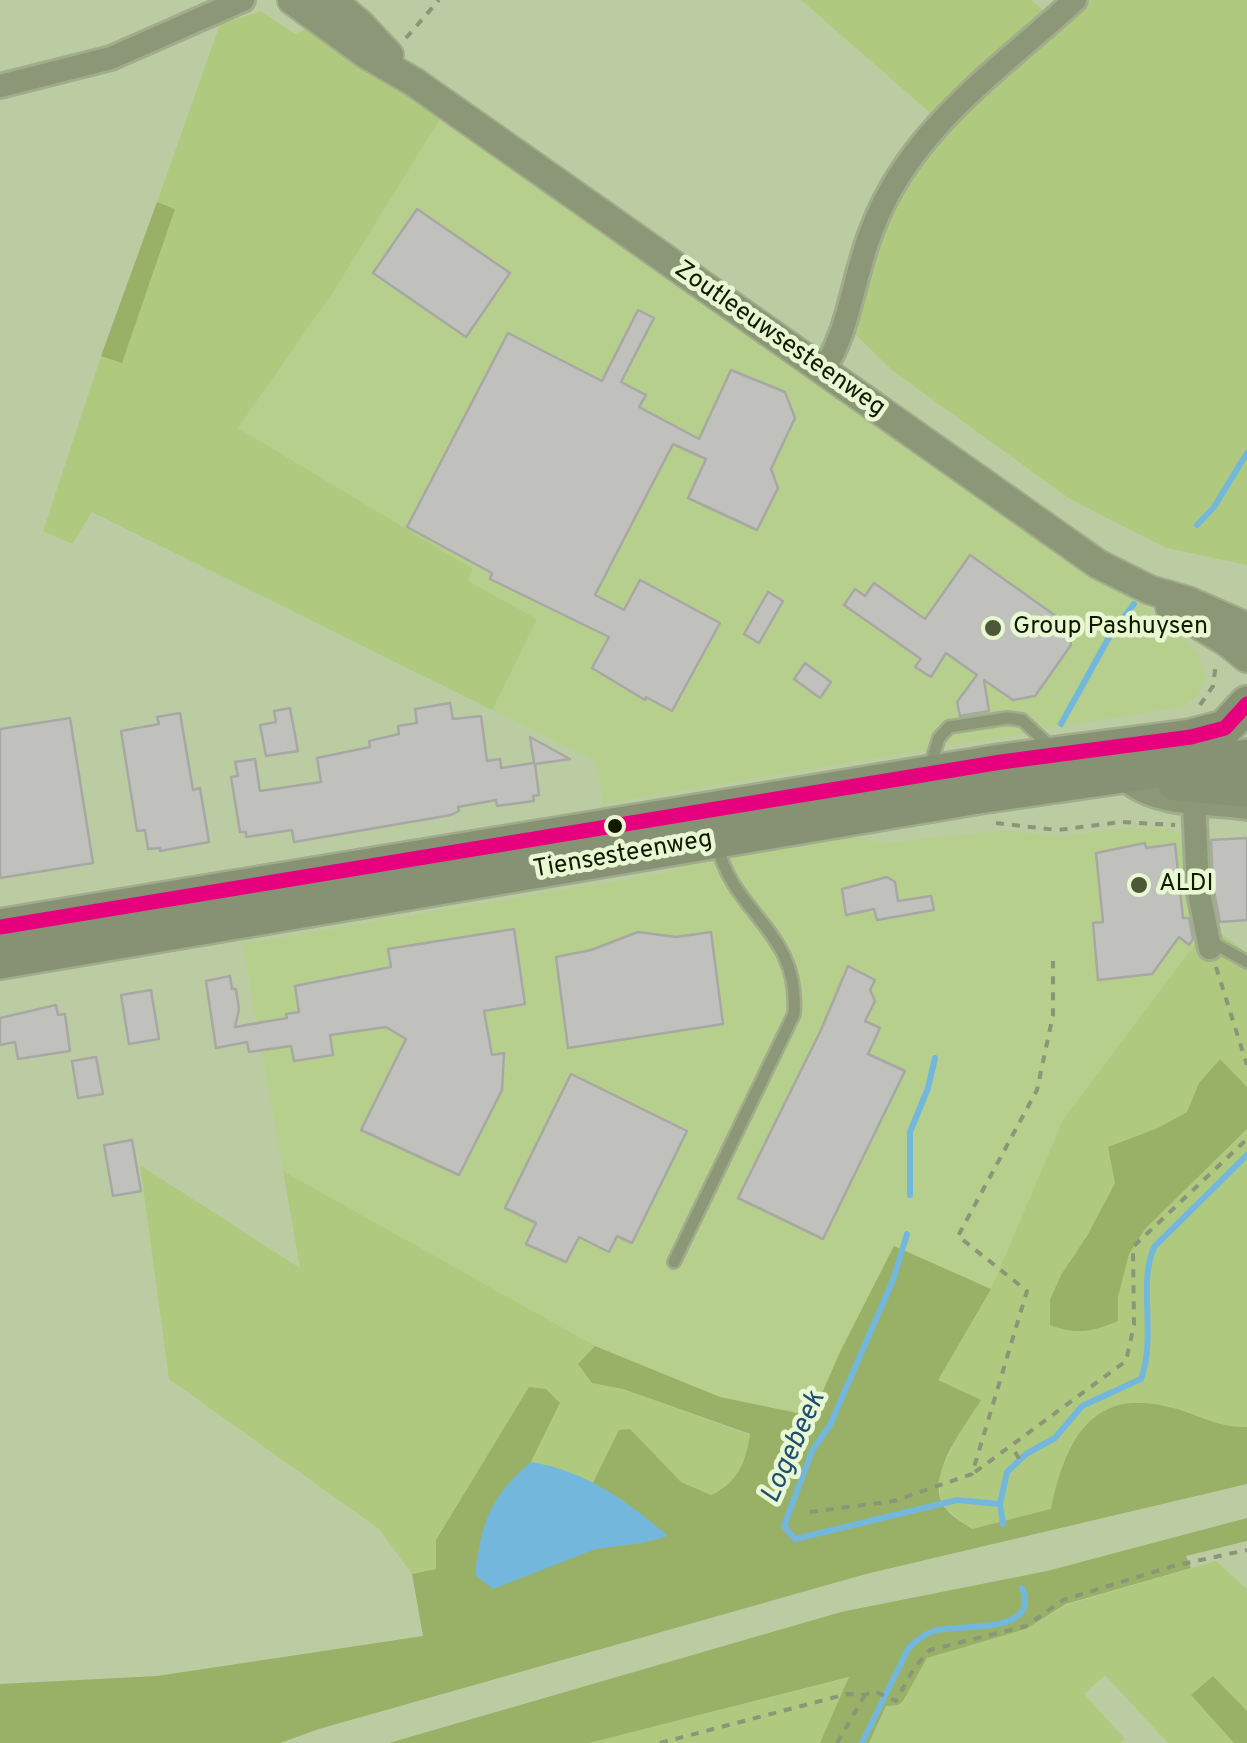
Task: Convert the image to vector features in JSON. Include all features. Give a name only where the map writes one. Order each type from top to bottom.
[{"type":"main road","name":"Tiensesteenweg","points":[[714,825],[928,775],[1210,733],[1225,728],[1247,704]]},
{"type":"main road","name":"Tiensesteenweg","points":[[0,927],[626,828],[714,825],[978,796],[1247,758]]},
{"type":"main road","points":[[1095,781],[1247,788]]},
{"type":"main road","name":"Tiensesteenweg","points":[[0,961],[626,828]]},
{"type":"street","points":[[0,86],[111,58],[242,0]]},
{"type":"street","name":"Zoutleeuwsesteenweg","points":[[292,0],[1098,564],[1150,590],[1188,600],[1247,627]]},
{"type":"street","name":"Zoutleeuwsesteenweg","points":[[331,0],[360,23],[414,82]]},
{"type":"street","points":[[823,372],[844,332],[873,226],[910,161],[972,88],[1075,0]]},
{"type":"street","name":"Zoutleeuwsesteenweg","points":[[1150,590],[1180,615],[1247,658]]},
{"type":"street","points":[[1131,784],[1142,792],[1247,808]]},
{"type":"street","points":[[1194,802],[1198,888],[1210,944]]},
{"type":"lane","points":[[674,1262],[794,1014],[792,971],[784,951],[724,872],[714,825]]},
{"type":"lane","points":[[1210,944],[1247,962]]},
{"type":"path","points":[[387,54],[439,0]]},
{"type":"path","points":[[992,821],[1056,830],[1120,822],[1169,824],[1180,826],[1195,838]]},
{"type":"path","points":[[1210,944],[1247,1065]]},
{"type":"path","points":[[972,1474],[1027,1291],[958,1236],[1037,1090],[1053,1016],[1053,961]]},
{"type":"path","points":[[810,1512],[894,1500],[972,1474],[1126,1361],[1134,1325],[1133,1247],[1247,1139]]},
{"type":"path","points":[[1015,1452],[1023,1464]]},
{"type":"path","points":[[660,1743],[847,1694],[874,1691],[896,1701],[914,1668],[930,1650],[1026,1626],[1063,1600],[1247,1550]]},
{"type":"path","points":[[837,1743],[865,1695]]},
{"type":"shaded area","points":[[801,0],[1031,0],[1048,14],[936,118]]},
{"type":"shaded area","points":[[1085,0],[1247,0],[1247,565],[1166,548],[1070,499],[893,371],[851,330],[885,219],[930,142]]},
{"type":"shaded area","points":[[261,11],[295,34],[312,26],[440,119],[333,292],[238,428],[473,569],[468,581],[537,619],[492,710],[92,512],[72,544],[43,531],[101,356],[122,362],[175,209],[157,202],[220,24]]},
{"type":"shaded area","points":[[440,119],[1169,623],[1199,656],[1205,677],[1198,695],[1185,706],[603,804],[596,761],[492,710],[537,619],[467,580],[472,569],[238,428],[333,292]]},
{"type":"shaded area","points":[[157,202],[175,209],[122,363],[101,356]]},
{"type":"shaded area","points":[[1123,828],[1170,829],[1183,836],[1201,936],[1063,1120],[991,1289],[894,1247],[840,1352],[813,1416],[720,1397],[595,1346],[283,1171],[243,944],[668,872],[703,857],[853,836],[884,843],[1006,830],[1058,837]]},
{"type":"shaded area","points":[[1219,932],[1247,953],[1247,1087],[1220,1059],[1199,1083],[1187,1112],[1158,1128],[1115,1183],[1087,1236],[1118,1297],[1129,1254],[1145,1229],[1247,1129],[1247,1427],[1227,1428],[1168,1406],[1137,1402],[1052,1510],[972,1529],[946,1509],[940,1496],[940,1472],[952,1449],[937,1380],[991,1289],[1063,1120],[1201,936]]},
{"type":"shaded area","points":[[1220,1059],[1247,1087],[1247,1129],[1145,1229],[1129,1254],[1118,1297],[1118,1321],[1084,1331],[1050,1325],[1050,1300],[1061,1275],[1115,1183],[1108,1147],[1187,1112],[1199,1083]]},
{"type":"shaded area","points":[[140,1165],[300,1268],[283,1171],[595,1346],[579,1364],[592,1383],[623,1389],[750,1435],[743,1463],[728,1484],[711,1495],[681,1482],[656,1457],[567,1535],[512,1500],[560,1403],[436,1569],[412,1574],[379,1529],[169,1379]]},
{"type":"shaded area","points":[[894,1246],[991,1289],[938,1380],[981,1400],[949,1453],[939,1483],[946,1509],[958,1520],[972,1529],[1051,1509],[1063,1464],[1084,1428],[1099,1414],[1139,1403],[1247,1427],[1247,1484],[866,1574],[280,1743],[0,1743],[0,1684],[157,1676],[423,1636],[412,1574],[436,1569],[436,1540],[529,1387],[546,1389],[560,1403],[512,1500],[567,1535],[619,1430],[630,1429],[681,1482],[711,1495],[720,1490],[739,1471],[750,1434],[623,1389],[592,1383],[578,1364],[595,1346],[720,1397],[812,1416]]},
{"type":"shaded area","points":[[1247,1518],[1247,1541],[1186,1556],[1191,1568],[1066,1604],[1026,1629],[927,1658],[903,1701],[886,1706],[869,1743],[820,1743],[849,1677],[589,1743],[389,1743],[841,1612],[1047,1571]]},
{"type":"shaded area","points":[[1216,1561],[1247,1589],[1247,1711],[1213,1676],[1191,1695],[1234,1743],[1168,1743],[1105,1675],[1084,1694],[1125,1739],[1120,1743],[869,1743],[886,1706],[903,1701],[927,1658],[1026,1629],[1066,1605]]},
{"type":"shaded area","points":[[1213,1676],[1247,1711],[1247,1743],[1234,1743],[1191,1695]]},
{"type":"shaded area","points":[[851,1677],[820,1743],[589,1743]]},
{"type":"water","points":[[531,1462],[570,1472],[605,1489],[668,1536],[596,1549],[493,1589],[475,1575],[485,1526],[497,1499]]},
{"type":"building","points":[[417,209],[510,273],[466,337],[373,273]]},
{"type":"building","points":[[638,310],[654,318],[621,382],[646,395],[639,407],[699,439],[731,370],[785,392],[795,418],[771,469],[778,488],[757,530],[688,498],[706,459],[673,444],[595,595],[624,610],[640,580],[720,623],[672,711],[646,697],[645,700],[592,668],[609,637],[490,579],[492,573],[407,527],[508,333],[602,381]]},
{"type":"building","name":"Group Pashuysen","points":[[970,555],[1067,624],[1071,645],[1035,696],[1013,700],[984,680],[989,711],[960,716],[957,702],[977,675],[946,653],[931,677],[915,667],[921,659],[844,605],[855,589],[865,596],[874,583],[925,619]]},
{"type":"building","points":[[768,592],[783,601],[759,643],[744,634]]},
{"type":"building","points":[[805,663],[831,682],[820,698],[794,679]]},
{"type":"building","points":[[450,703],[453,719],[481,716],[487,761],[500,759],[501,768],[534,763],[530,737],[570,759],[535,764],[539,795],[533,796],[534,801],[497,806],[496,800],[458,807],[459,811],[451,815],[294,842],[292,830],[246,837],[246,832],[240,832],[231,777],[238,776],[235,762],[255,759],[260,791],[321,782],[317,758],[370,747],[369,741],[399,734],[398,726],[417,723],[415,709]]},
{"type":"building","points":[[290,708],[298,751],[266,756],[260,725],[276,722],[274,711]]},
{"type":"building","points":[[180,713],[193,790],[200,788],[209,842],[160,851],[148,849],[145,830],[137,831],[121,731],[159,724],[157,717]]},
{"type":"building","points":[[70,718],[93,863],[0,878],[0,729]]},
{"type":"building","points":[[1247,838],[1247,920],[1220,922],[1213,886],[1211,840]]},
{"type":"building","name":"ALDI","points":[[1145,843],[1146,848],[1175,844],[1183,918],[1189,918],[1193,939],[1189,945],[1179,937],[1152,974],[1098,980],[1093,923],[1103,922],[1096,853]]},
{"type":"building","points":[[887,877],[895,882],[898,901],[931,896],[934,910],[877,920],[874,909],[846,915],[842,889]]},
{"type":"building","points":[[514,929],[525,1004],[484,1011],[492,1055],[504,1053],[502,1090],[459,1175],[361,1130],[406,1039],[386,1027],[330,1035],[333,1055],[294,1061],[291,1046],[249,1052],[247,1042],[216,1048],[206,981],[230,976],[239,1009],[235,1027],[287,1018],[286,1014],[299,1012],[295,986],[391,967],[388,949]]},
{"type":"building","points":[[638,932],[676,937],[711,932],[723,1024],[568,1048],[556,957],[591,950]]},
{"type":"building","points":[[848,966],[875,980],[870,990],[875,1001],[865,1021],[880,1028],[868,1054],[905,1071],[823,1239],[738,1198],[821,1030]]},
{"type":"building","points":[[151,990],[159,1039],[129,1044],[121,995]]},
{"type":"building","points":[[56,1005],[58,1015],[65,1014],[70,1051],[18,1059],[15,1042],[0,1045],[0,1018]]},
{"type":"building","points":[[96,1057],[103,1094],[78,1098],[72,1061]]},
{"type":"building","points":[[571,1074],[687,1131],[632,1243],[617,1236],[609,1252],[579,1237],[566,1262],[526,1244],[536,1223],[505,1208]]},
{"type":"building","points":[[132,1140],[141,1191],[113,1196],[104,1145]]},
{"type":"waterway","name":"Logebeek","points":[[1197,525],[1214,507],[1247,453]]},
{"type":"waterway","name":"Logebeek","points":[[1061,724],[1112,632],[1134,604]]},
{"type":"waterway","name":"Logebeek","points":[[910,1195],[910,1132],[935,1058]]},
{"type":"waterway","points":[[1003,1524],[1000,1504],[1007,1472],[1026,1454],[1055,1438],[1082,1406],[1141,1379],[1147,1345],[1147,1275],[1155,1246],[1247,1155]]},
{"type":"waterway","name":"Logebeek","points":[[907,1234],[893,1280],[830,1425],[812,1451],[784,1526],[795,1539],[957,1500],[1000,1504]]},
{"type":"waterway","points":[[862,1743],[913,1643],[934,1631],[1010,1621],[1020,1614],[1025,1603],[1022,1588]]},
{"type":"transit line","points":[[0,927],[1001,762],[1191,737],[1225,728],[1247,704]]},
{"type":"place","name":"Group Pashuysen","points":[[993,628]]},
{"type":"place","name":"ALDI","points":[[1139,885]]}]
